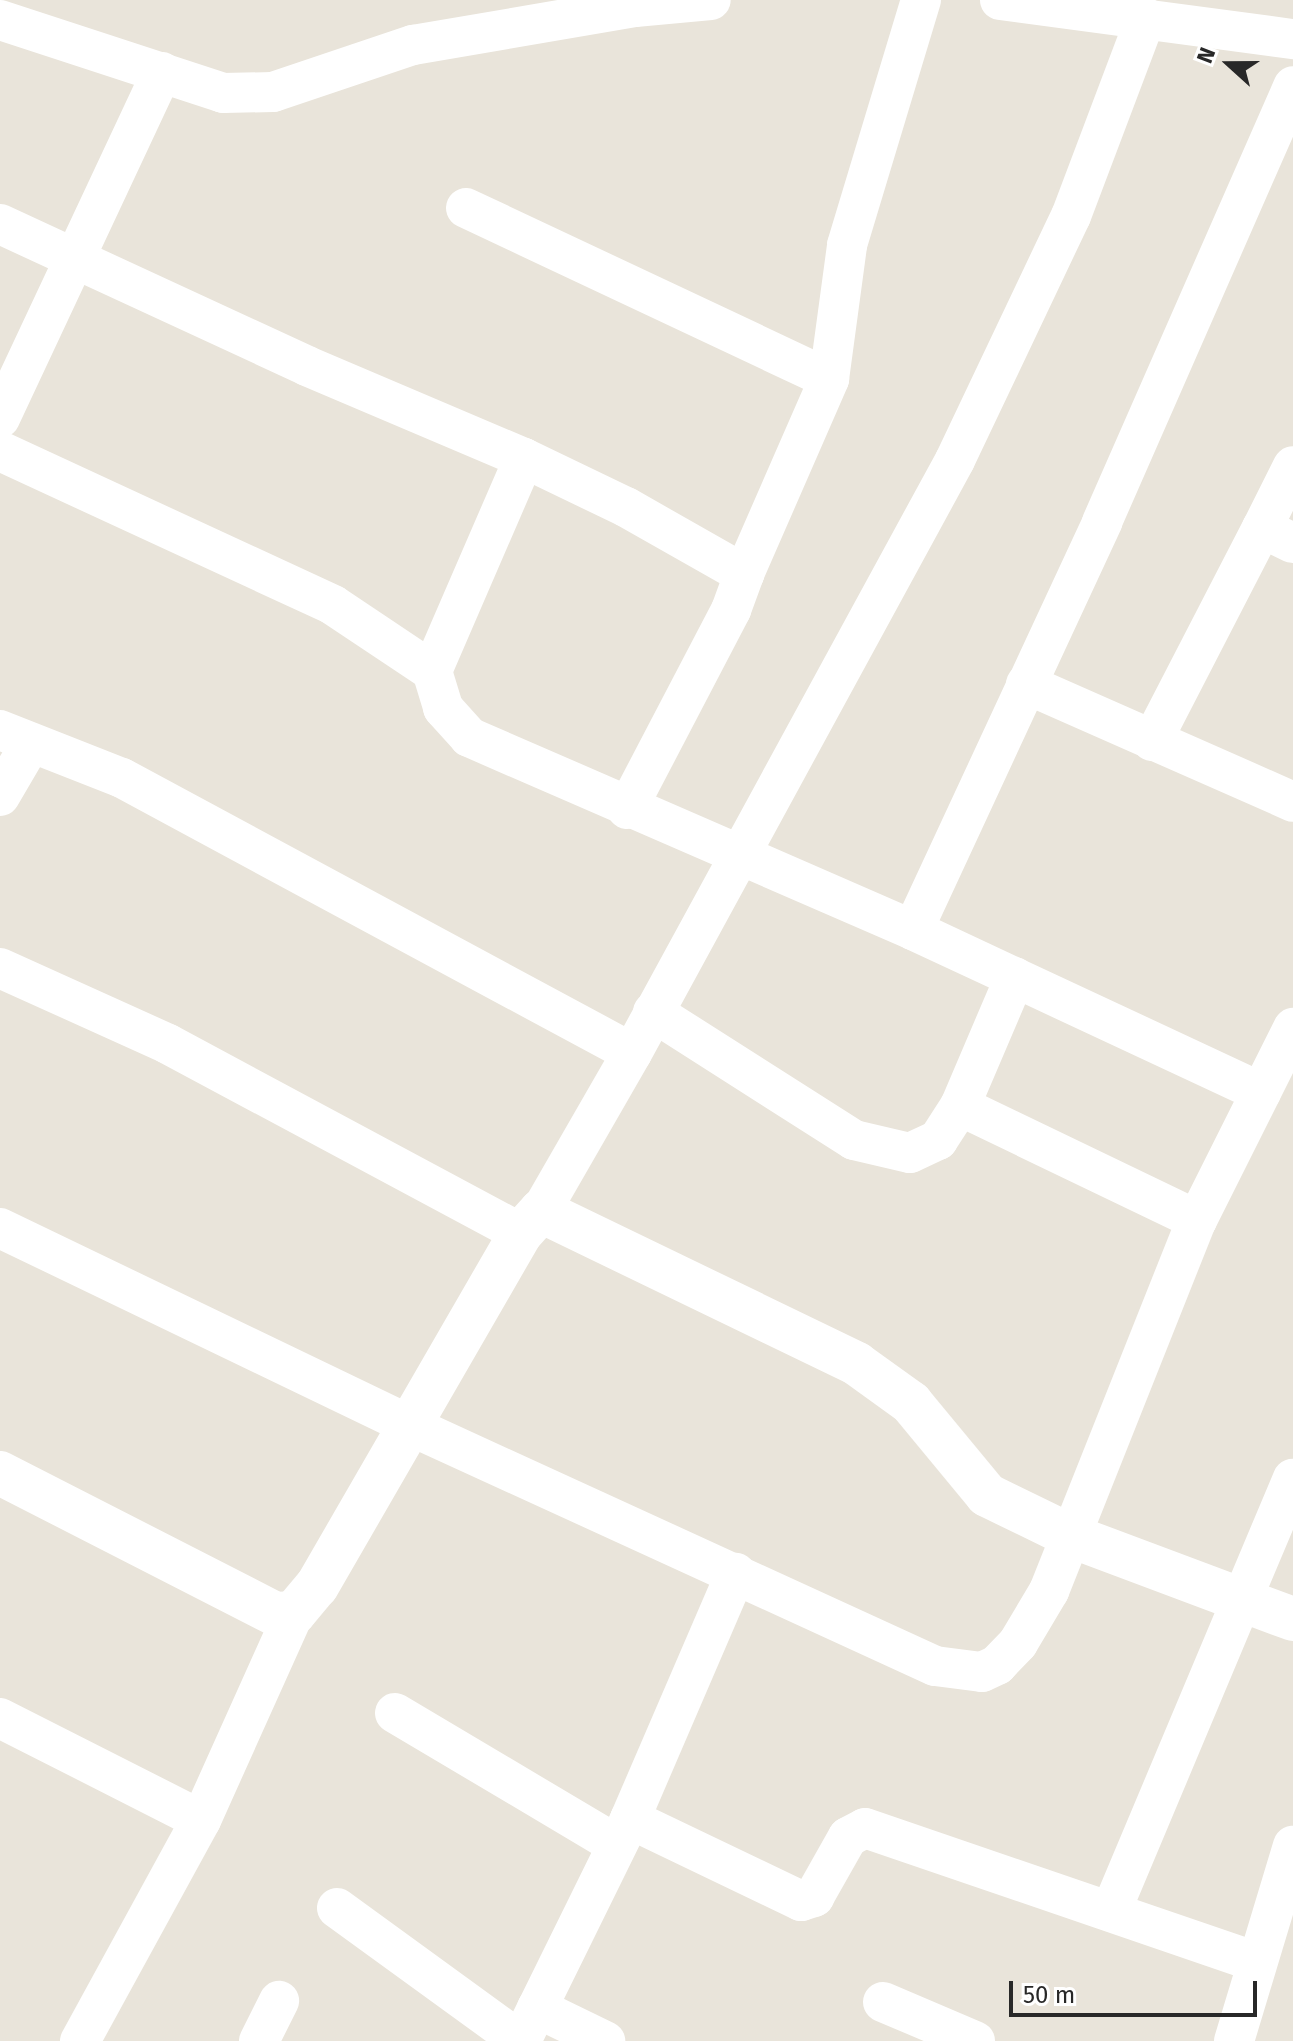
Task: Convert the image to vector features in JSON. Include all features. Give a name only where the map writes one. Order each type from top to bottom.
[{"type":"street","points":[[0,20],[223,93],[273,92],[413,45],[635,7],[711,0]]},
{"type":"street","points":[[627,809],[731,610],[829,379],[847,245],[921,0]]},
{"type":"street","points":[[1000,0],[1293,39]]},
{"type":"street","points":[[80,2041],[201,1820],[294,1613],[317,1586],[413,1427],[632,1053],[955,460],[1071,216],[1146,18]]},
{"type":"street","points":[[0,418],[162,72]]},
{"type":"street","points":[[913,930],[1293,86]]},
{"type":"street","points":[[466,208],[829,379]]},
{"type":"street","points":[[0,224],[74,261],[524,458],[626,507],[744,574]]},
{"type":"street","points":[[0,451],[333,605],[432,671],[443,708],[469,737],[739,858],[913,930],[1261,1092]]},
{"type":"street","points":[[432,671],[524,458]]},
{"type":"street","points":[[1152,741],[1278,536],[1293,466]]},
{"type":"street","points":[[1026,684],[1293,802]]},
{"type":"street","points":[[0,796],[16,736],[122,778],[632,1053]]},
{"type":"street","points":[[0,968],[168,1044],[531,1222],[857,1364],[911,1403],[987,1495],[1071,1536],[1293,1619]]},
{"type":"street","points":[[653,1012],[854,1140],[910,1153],[938,1140],[960,1106],[1015,977]]},
{"type":"street","points":[[0,1228],[413,1427],[935,1666],[982,1672],[997,1665],[1018,1643],[1049,1591],[1197,1220],[1293,1028]]},
{"type":"street","points":[[960,1106],[1197,1220]]},
{"type":"street","points":[[0,1473],[276,1614],[294,1613]]},
{"type":"street","points":[[1111,1911],[1293,1479]]},
{"type":"street","points":[[526,2030],[623,1832],[736,1573]]},
{"type":"street","points":[[395,1713],[623,1832],[801,1901],[814,1897],[848,1837],[865,1828],[1256,1962]]},
{"type":"street","points":[[0,1718],[201,1820]]},
{"type":"street","points":[[1234,2041],[1256,1962],[1290,1866]]},
{"type":"street","points":[[337,1908],[526,2030],[605,2041]]},
{"type":"street","points":[[259,2041],[279,2001]]},
{"type":"street","points":[[883,2002],[975,2041]]}]
